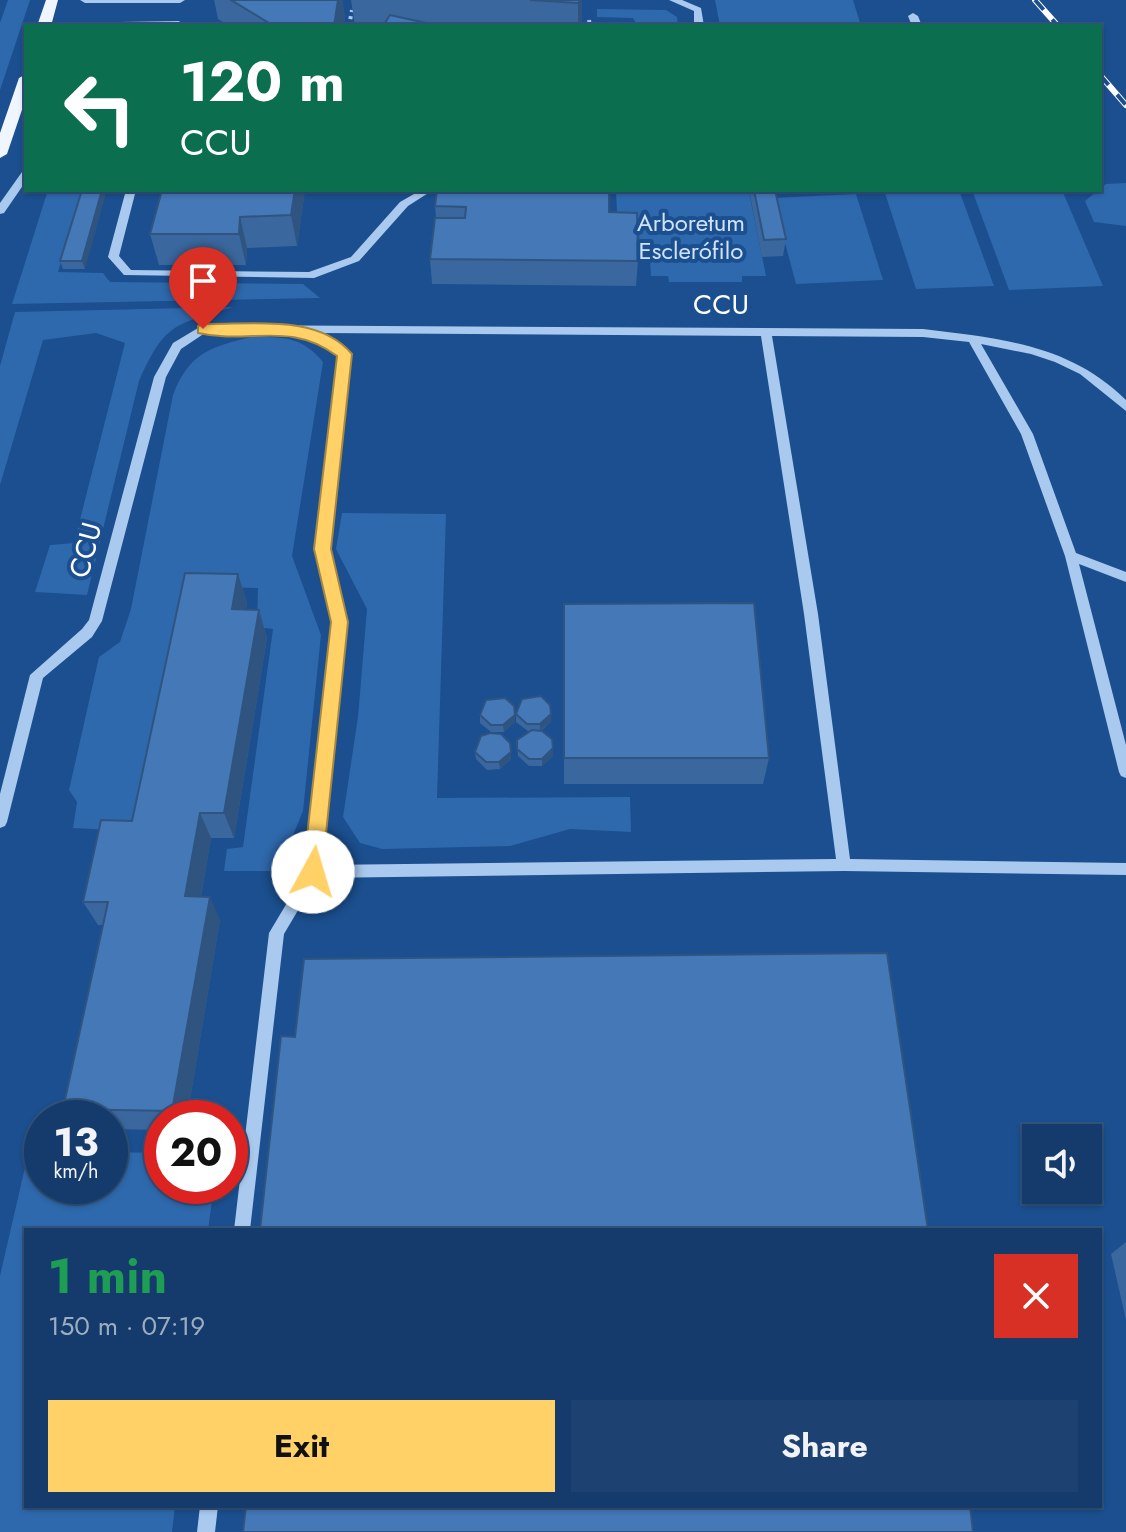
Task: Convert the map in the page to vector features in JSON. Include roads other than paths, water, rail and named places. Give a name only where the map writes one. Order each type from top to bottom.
[{"type":"main road","points":[[45,24],[52,0]]},
{"type":"main road","points":[[0,154],[24,84]]},
{"type":"lane","points":[[79,24],[86,0],[181,0],[175,24]]},
{"type":"lane","points":[[674,0],[698,10],[699,24]]},
{"type":"lane","points":[[0,211],[24,177]]},
{"type":"lane","points":[[130,192],[113,257],[128,273],[310,276],[355,259],[404,204],[425,192]]},
{"type":"lane","name":"CCU","points":[[0,822],[37,675],[87,633],[95,621],[160,377],[177,346],[203,329],[923,333],[1006,342],[1045,354],[1090,376],[1126,407]]},
{"type":"lane","name":"CCU","points":[[242,1228],[277,933],[313,872],[340,622],[323,549],[344,354],[323,338],[297,330]]},
{"type":"lane","points":[[766,333],[811,614],[844,865]]},
{"type":"lane","points":[[973,339],[1027,434],[1071,556],[1126,772]]},
{"type":"lane","points":[[1071,556],[1126,577]]},
{"type":"lane","points":[[313,872],[844,865],[1126,869]]},
{"type":"lane","points":[[206,1532],[209,1508]]},
{"type":"railway","points":[[1035,0],[1056,24]]},
{"type":"railway","points":[[1102,77],[1126,105]]},
{"type":"park label","name":"Arboretum Esclerófilo","points":[[691,237]]}]
